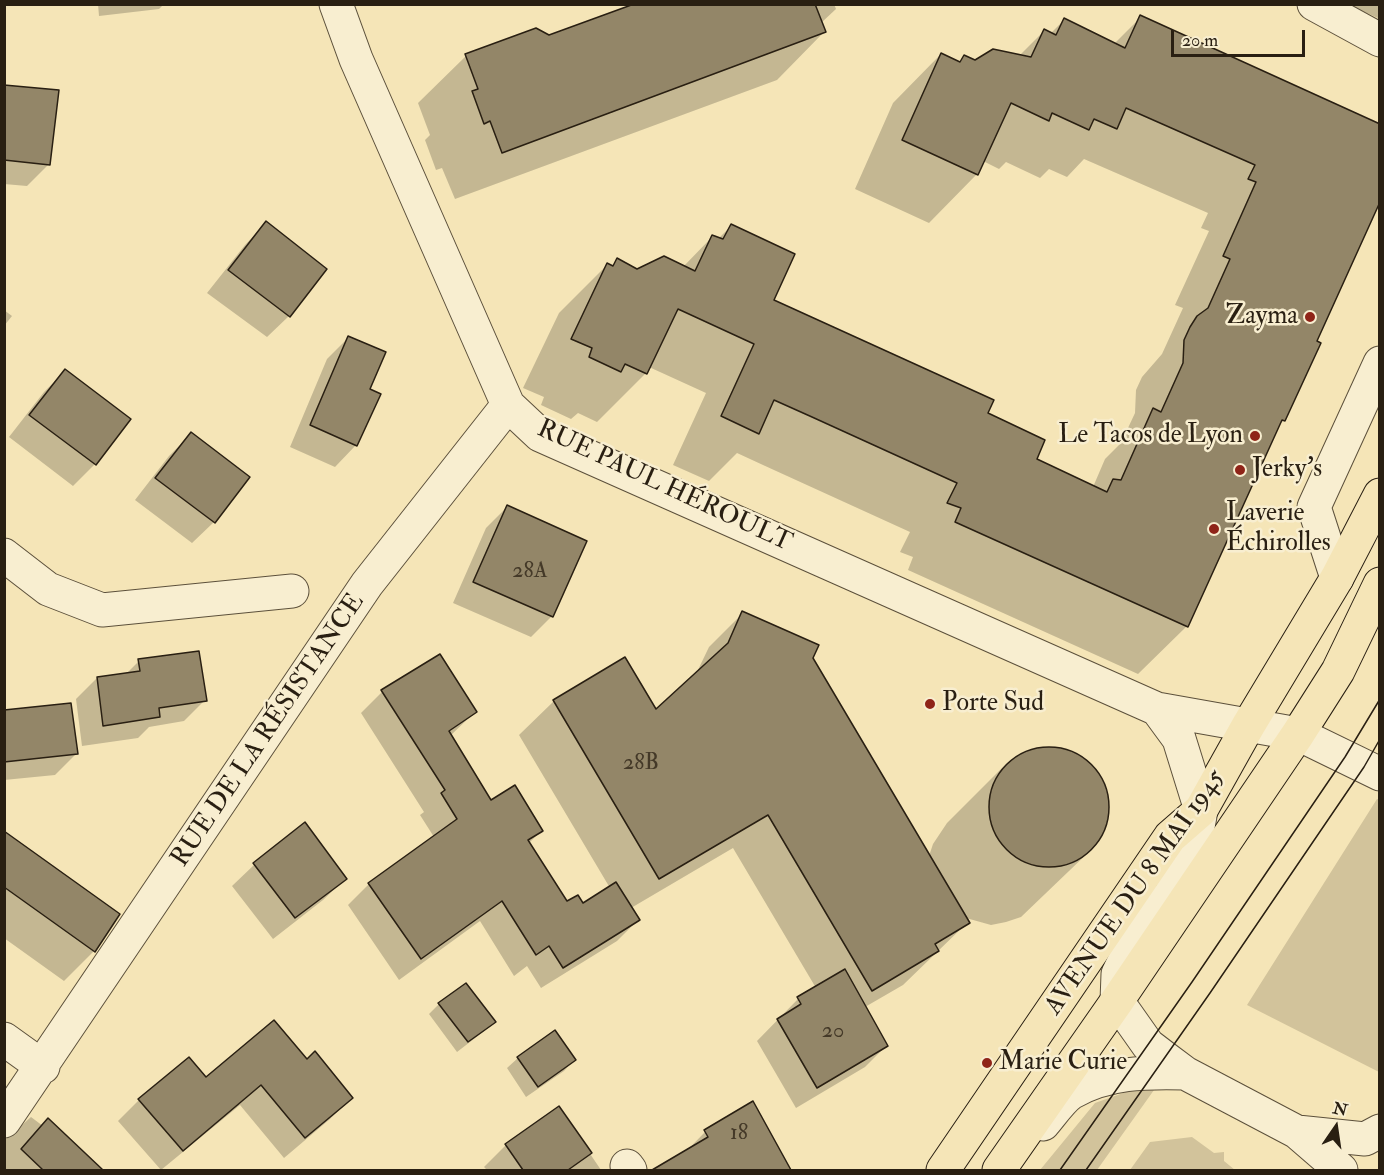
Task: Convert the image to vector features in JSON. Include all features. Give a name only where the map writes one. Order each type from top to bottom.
[{"type":"main road","name":"AVENUE DU 8 MAI 1945","points":[[944,1170],[1170,837],[1201,810],[1248,726],[1337,578],[1380,495]]},
{"type":"main road","name":"AVENUE DU 8 MAI 1945","points":[[1000,1170],[1298,734],[1338,671],[1380,584]]},
{"type":"street","name":"RUE PAUL HÉROULT","points":[[336,4],[356,59],[508,405],[540,435],[1157,709],[1298,734],[1380,774]]},
{"type":"street","points":[[1314,4],[1380,40]]},
{"type":"street","points":[[1337,578],[1314,507],[1380,363]]},
{"type":"street","name":"RUE DE LA RÉSISTANCE","points":[[4,1121],[367,584],[508,405]]},
{"type":"street","points":[[4,555],[48,589],[102,610],[292,591]]},
{"type":"street","name":"RUE PAUL HÉROULT","points":[[1157,709],[1179,739],[1201,810]]},
{"type":"street","points":[[1201,810],[1194,850],[1171,892],[1134,941],[1118,974],[1117,1001],[1148,1045],[1185,1073],[1297,1132],[1341,1170]]},
{"type":"street","points":[[4,1039],[43,1066]]},
{"type":"street","points":[[1000,1170],[1070,1094],[1106,1077],[1154,1072],[1185,1073]]},
{"type":"street","points":[[1297,1132],[1365,1139],[1380,1131]]},
{"type":"shaded area","points":[[1377,799],[1380,800],[1379,1072],[1247,1005]]},
{"type":"shaded area","points":[[1154,1090],[1097,1170],[1040,1170],[1095,1103],[1126,1092]]},
{"type":"shaded area","points":[[1192,1137],[1214,1153],[1224,1152],[1224,1161],[1235,1170],[1130,1170],[1150,1142]]},
{"type":"building","points":[[634,4],[815,4],[826,32],[502,153],[490,121],[484,124],[472,91],[478,89],[465,54],[536,28],[549,35]]},
{"type":"building","points":[[1140,15],[1380,124],[1380,202],[1317,341],[1321,343],[1285,421],[1282,420],[1188,627],[955,522],[961,508],[947,503],[957,483],[812,417],[774,400],[759,434],[721,416],[754,344],[678,309],[647,374],[625,364],[621,372],[589,357],[592,348],[571,339],[607,263],[613,266],[617,258],[637,269],[664,256],[695,271],[712,235],[723,239],[731,224],[795,254],[774,300],[994,400],[988,413],[1045,440],[1037,459],[1107,492],[1113,479],[1121,480],[1153,408],[1161,412],[1183,363],[1184,340],[1197,316],[1208,308],[1230,259],[1223,256],[1256,182],[1248,179],[1255,165],[1126,108],[1117,129],[1094,119],[1089,130],[1052,113],[1049,121],[1011,103],[978,175],[902,140],[941,53],[960,62],[964,55],[975,60],[993,49],[1031,57],[1044,29],[1056,35],[1064,18],[1125,48]]},
{"type":"building","points":[[4,85],[59,90],[50,165],[4,160]]},
{"type":"building","points":[[266,221],[327,269],[290,317],[228,270]]},
{"type":"building","points":[[348,336],[386,352],[370,389],[381,394],[357,446],[310,425]]},
{"type":"building","points":[[65,369],[131,419],[96,465],[29,415]]},
{"type":"building","points":[[191,432],[250,477],[215,523],[155,478]]},
{"type":"building","points":[[507,505],[587,541],[553,617],[473,582]]},
{"type":"building","points":[[742,611],[819,645],[813,658],[970,923],[935,944],[939,951],[872,991],[768,815],[659,879],[553,700],[625,657],[656,709],[728,643]]},
{"type":"building","points":[[199,651],[207,701],[159,708],[160,717],[103,726],[97,677],[140,671],[138,659]]},
{"type":"building","points":[[440,654],[477,712],[449,731],[491,800],[515,785],[543,831],[528,840],[567,901],[578,895],[583,903],[616,882],[640,920],[563,968],[549,946],[536,955],[502,901],[421,959],[368,883],[457,819],[441,793],[445,790],[381,690]]},
{"type":"building","points":[[71,703],[78,754],[4,762],[4,710]]},
{"type":"building","points":[[1049,747],[1072,751],[1092,764],[1105,784],[1109,807],[1105,830],[1092,850],[1072,863],[1049,867],[1026,863],[1006,850],[993,830],[989,807],[993,784],[1006,764],[1026,751]]},
{"type":"building","points":[[305,822],[347,879],[295,918],[253,863]]},
{"type":"building","points":[[4,831],[120,914],[95,952],[4,887]]},
{"type":"building","points":[[845,969],[888,1046],[817,1088],[777,1019],[801,1004],[797,997]]},
{"type":"building","points":[[466,983],[496,1022],[468,1042],[438,1003]]},
{"type":"building","points":[[274,1020],[307,1059],[315,1051],[353,1098],[305,1138],[261,1085],[183,1151],[138,1099],[189,1057],[206,1077]]},
{"type":"building","points":[[555,1030],[576,1060],[538,1087],[517,1057]]},
{"type":"building","points":[[753,1101],[791,1170],[652,1170],[708,1137],[704,1130]]},
{"type":"building","points":[[559,1106],[592,1153],[568,1170],[523,1170],[505,1144]]},
{"type":"building","points":[[48,1118],[103,1170],[43,1170],[21,1149]]},
{"type":"tram line","points":[[1060,1170],[1192,982],[1345,757],[1380,699]]},
{"type":"tram line","points":[[1086,1170],[1210,993],[1364,767],[1380,739]]},
{"type":"place","name":"Zayma","points":[[1310,317]]},
{"type":"place","name":"Le Tacos de Lyon","points":[[1255,436]]},
{"type":"place","name":"Jerky’s","points":[[1240,470]]},
{"type":"place","name":"Laverie Échirolles","points":[[1214,529]]},
{"type":"place","name":"Porte Sud","points":[[930,704]]},
{"type":"place","name":"Marie Curie","points":[[987,1063]]}]
